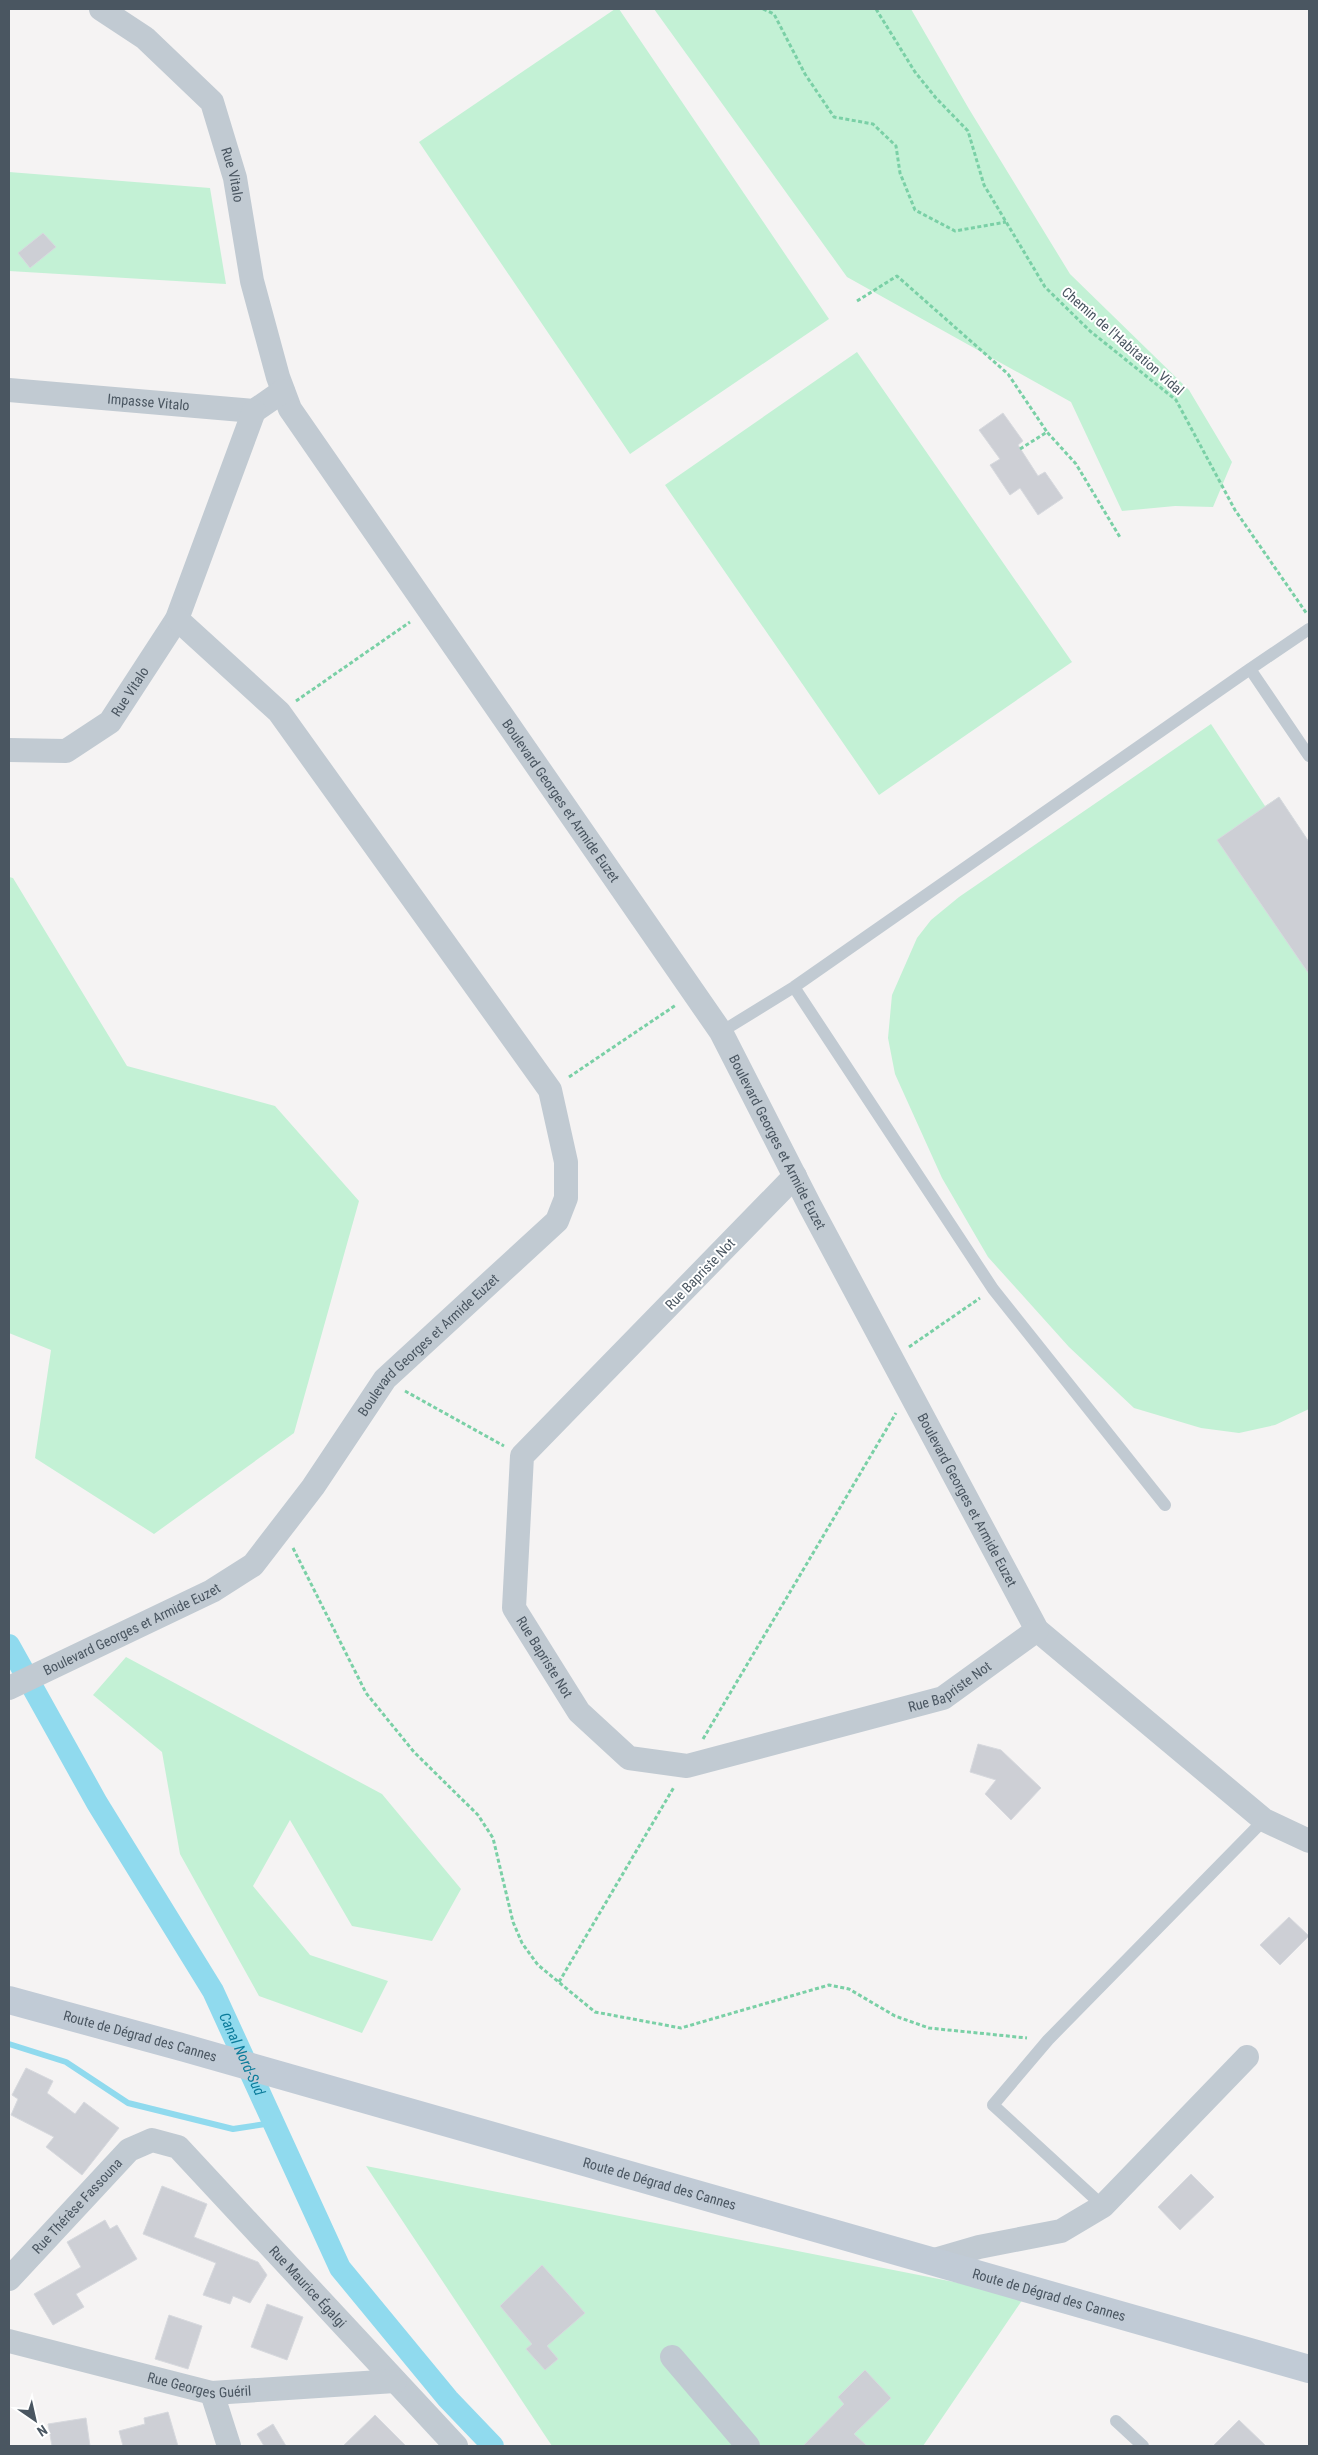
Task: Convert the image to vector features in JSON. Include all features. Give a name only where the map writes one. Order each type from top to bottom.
[{"type":"street","name":"Rue Vitalo","points":[[101,9],[145,38],[212,102],[235,178],[252,281],[283,391]]},
{"type":"street","name":"Impasse Vitalo","points":[[9,390],[254,411]]},
{"type":"street","points":[[254,411],[283,391]]},
{"type":"street","name":"Boulevard Georges et Armide Euzet","points":[[283,391],[290,409],[721,1032],[795,1176],[1037,1630],[1264,1820],[1309,1841]]},
{"type":"street","name":"Rue Vitalo","points":[[9,750],[66,751],[110,722],[177,619],[254,411]]},
{"type":"street","name":"Boulevard Georges et Armide Euzet","points":[[9,1688],[212,1591],[253,1565],[313,1487],[385,1379],[557,1221],[566,1198],[566,1162],[550,1090],[279,712],[177,619]]},
{"type":"street","name":"Rue Bapriste Not","points":[[795,1176],[522,1456],[514,1608],[580,1712],[629,1758],[687,1766],[943,1698],[1037,1630]]},
{"type":"street","name":"Route de Dégrad des Cannes","points":[[9,2000],[185,2048],[1309,2369]]},
{"type":"street","points":[[931,2261],[979,2247],[1060,2231],[1103,2206],[1247,2057]]},
{"type":"street","name":"Rue Thérèse Fassouna","points":[[9,2279],[129,2150],[152,2140]]},
{"type":"street","name":"Rue Maurice Égalgi","points":[[152,2140],[178,2147],[456,2446]]},
{"type":"street","name":"Rue Georges Guéril","points":[[9,2341],[212,2393],[395,2381]]},
{"type":"street","points":[[672,2357],[748,2446]]},
{"type":"street","points":[[212,2393],[229,2446]]},
{"type":"lane","points":[[721,1032],[794,987],[1309,628]]},
{"type":"lane","points":[[1250,669],[1309,756]]},
{"type":"lane","points":[[794,987],[993,1288],[1165,1505]]},
{"type":"lane","points":[[1103,2206],[993,2105],[1048,2040],[1264,1820]]},
{"type":"lane","points":[[1116,2421],[1143,2446]]},
{"type":"path","points":[[763,9],[774,14],[805,74],[834,116],[873,124],[896,146],[900,173],[915,210],[955,230],[1006,222]]},
{"type":"path","name":"Chemin de l'Habitation Vidal","points":[[876,9],[915,72],[936,98],[968,131],[984,185],[1045,287],[1090,331],[1176,400],[1235,510],[1309,616]]},
{"type":"path","points":[[858,301],[897,276],[1008,374],[1047,432],[1076,464],[1121,539]]},
{"type":"path","points":[[1020,449],[1047,432]]},
{"type":"path","points":[[279,712],[429,609]]},
{"type":"path","points":[[550,1090],[694,994]]},
{"type":"path","points":[[892,1359],[993,1288]]},
{"type":"path","points":[[385,1379],[463,1425],[522,1456]]},
{"type":"path","points":[[558,1982],[910,1391]]},
{"type":"path","points":[[283,1527],[332,1629],[366,1693],[414,1752],[478,1815],[493,1838],[513,1922],[522,1943],[538,1965],[595,2012],[681,2028],[829,1986],[849,1989],[895,2016],[929,2028],[1048,2040]]},
{"type":"green space","points":[[615,9],[619,9],[829,319],[630,454],[419,142]]},
{"type":"green space","points":[[654,9],[911,9],[969,109],[1070,274],[1189,390],[1232,462],[1213,507],[1175,506],[1122,511],[1071,402],[847,277]]},
{"type":"green space","points":[[9,172],[210,188],[226,284],[9,271]]},
{"type":"green space","points":[[857,352],[1072,662],[879,795],[665,485]]},
{"type":"green space","points":[[1211,724],[1265,806],[1279,797],[1309,842],[1309,1409],[1275,1425],[1239,1433],[1201,1428],[1134,1408],[1069,1347],[988,1257],[942,1178],[895,1074],[888,1038],[892,995],[917,938],[931,920],[959,897]]},
{"type":"green space","points":[[9,877],[13,878],[127,1066],[275,1106],[359,1201],[294,1433],[154,1534],[35,1458],[51,1350],[9,1333]]},
{"type":"green space","points":[[126,1657],[382,1794],[461,1889],[432,1941],[352,1926],[290,1820],[253,1886],[310,1955],[388,1981],[362,2033],[259,1996],[180,1854],[162,1752],[93,1695]]},
{"type":"green space","points":[[366,2166],[1025,2296],[923,2446],[552,2446]]},
{"type":"building","points":[[43,233],[56,247],[30,268],[18,253]]},
{"type":"building","points":[[1003,413],[1023,441],[1018,445],[1038,476],[1045,472],[1063,498],[1038,515],[1020,488],[1010,495],[990,465],[1000,459],[979,430]]},
{"type":"building","points":[[1279,797],[1309,842],[1309,974],[1217,840]]},
{"type":"building","points":[[978,1744],[1001,1750],[1041,1788],[1011,1820],[985,1794],[996,1780],[970,1772]]},
{"type":"building","points":[[1289,1917],[1309,1936],[1280,1965],[1260,1945]]},
{"type":"building","points":[[26,2068],[53,2081],[47,2093],[75,2114],[84,2102],[119,2128],[82,2175],[46,2147],[54,2137],[11,2115],[18,2099],[12,2095]]},
{"type":"building","points":[[1191,2174],[1214,2197],[1180,2230],[1158,2207]]},
{"type":"building","points":[[162,2186],[207,2204],[194,2237],[258,2262],[267,2275],[250,2303],[233,2296],[230,2304],[203,2295],[216,2263],[143,2234]]},
{"type":"building","points":[[105,2220],[110,2229],[117,2225],[137,2259],[76,2294],[84,2307],[53,2325],[34,2294],[81,2267],[67,2242]]},
{"type":"building","points":[[542,2265],[585,2313],[547,2346],[558,2359],[545,2370],[526,2349],[532,2344],[500,2306]]},
{"type":"building","points":[[267,2304],[303,2317],[287,2360],[251,2347]]},
{"type":"building","points":[[169,2315],[202,2326],[188,2369],[155,2359]]},
{"type":"building","points":[[865,2370],[891,2398],[854,2434],[867,2446],[803,2446],[844,2404],[838,2397]]},
{"type":"building","points":[[168,2412],[178,2446],[123,2446],[119,2431],[145,2424],[144,2418]]},
{"type":"building","points":[[375,2415],[406,2446],[343,2446]]},
{"type":"building","points":[[86,2418],[90,2446],[52,2446],[48,2424]]},
{"type":"building","points":[[1239,2420],[1266,2446],[1213,2446]]},
{"type":"building","points":[[273,2424],[286,2446],[264,2446],[257,2434]]},
{"type":"waterway","name":"Canal Nord-Sud","points":[[9,1645],[97,1803],[213,1991],[340,2268],[448,2399],[493,2446]]},
{"type":"waterway","points":[[9,2044],[66,2062],[128,2103],[233,2129],[272,2123]]}]
